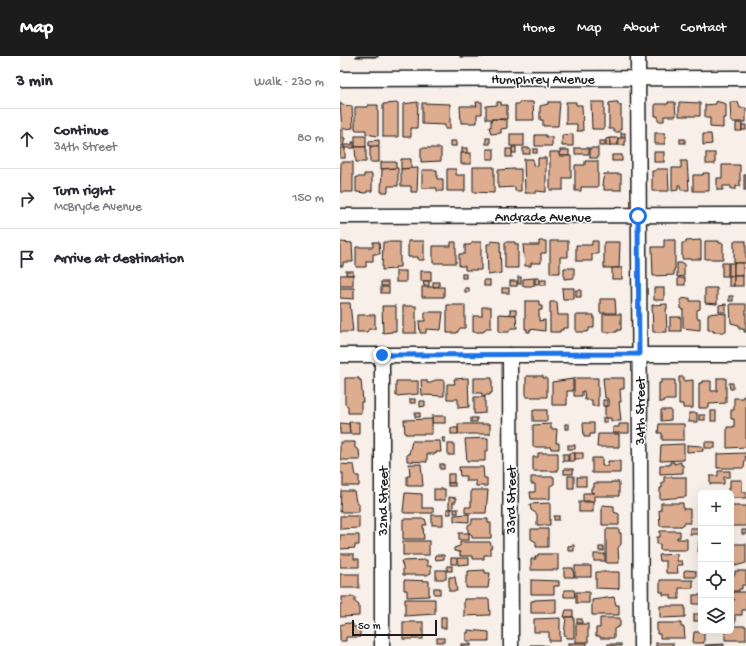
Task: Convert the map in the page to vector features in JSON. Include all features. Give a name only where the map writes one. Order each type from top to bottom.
[{"type":"street","name":"34th Street","points":[[638,56],[641,646]]},
{"type":"street","name":"Humphrey Avenue","points":[[340,79],[746,78]]},
{"type":"street","name":"Andrade Avenue","points":[[340,216],[746,215]]},
{"type":"street","points":[[340,355],[746,355]]},
{"type":"street","name":"32nd Street","points":[[382,355],[382,646]]},
{"type":"street","name":"33rd Street","points":[[510,355],[511,646]]},
{"type":"building","points":[[378,56],[378,57],[356,57]]},
{"type":"building","points":[[482,56],[482,57],[460,57]]},
{"type":"building","points":[[716,101],[726,104],[726,118],[723,118],[723,128],[710,127],[710,118],[705,118],[705,105],[716,104]]},
{"type":"building","points":[[418,102],[417,128],[411,128],[411,137],[403,137],[403,104]]},
{"type":"building","points":[[476,102],[482,102],[482,114],[477,114],[477,123],[461,123],[460,106],[477,106]]},
{"type":"building","points":[[497,102],[501,102],[501,105],[507,105],[507,119],[486,119],[486,106],[497,105]]},
{"type":"building","points":[[519,102],[533,102],[534,120],[515,120],[515,104],[519,104]]},
{"type":"building","points":[[548,102],[560,102],[558,126],[543,126],[543,120],[540,120],[540,106],[548,104]]},
{"type":"building","points":[[566,102],[576,102],[576,105],[582,105],[583,131],[577,131],[577,124],[566,124]]},
{"type":"building","points":[[591,102],[604,102],[604,129],[592,129]]},
{"type":"building","points":[[618,102],[618,105],[621,105],[620,132],[614,132],[614,129],[609,129],[609,103]]},
{"type":"building","points":[[668,102],[675,102],[676,116],[664,116],[664,121],[658,121],[658,116],[655,116],[655,104],[668,104]]},
{"type":"building","points":[[679,102],[700,103],[700,116],[679,116]]},
{"type":"building","points":[[730,102],[738,102],[740,108],[746,108],[746,122],[731,122]]},
{"type":"building","points":[[340,103],[342,103],[342,105],[352,106],[353,128],[342,129]]},
{"type":"building","points":[[398,103],[398,137],[383,137],[383,104]]},
{"type":"building","points":[[422,103],[450,104],[450,129],[445,129],[445,125],[422,124]]},
{"type":"building","points":[[368,105],[378,105],[378,136],[366,134],[366,130],[355,130],[355,107],[368,107]]},
{"type":"building","points":[[491,120],[507,120],[507,128],[501,129],[501,133],[491,134],[489,127],[491,127]]},
{"type":"building","points":[[736,123],[742,123],[742,131],[736,131]]},
{"type":"building","points":[[742,125],[746,125],[746,130],[742,130]]},
{"type":"building","points":[[340,130],[343,130],[343,138],[345,138],[343,146],[340,146]]},
{"type":"building","points":[[621,133],[625,133],[625,137],[621,137]]},
{"type":"building","points":[[655,133],[665,133],[665,144],[655,144]]},
{"type":"building","points":[[510,134],[524,134],[524,146],[510,146]]},
{"type":"building","points":[[573,134],[573,146],[562,146],[562,135]]},
{"type":"building","points":[[703,134],[711,134],[712,144],[703,145]]},
{"type":"building","points":[[535,135],[546,135],[546,137],[552,137],[552,146],[535,146]]},
{"type":"building","points":[[355,136],[366,136],[366,147],[355,147]]},
{"type":"building","points":[[486,138],[490,138],[490,144],[486,144]]},
{"type":"building","points":[[610,138],[610,146],[606,146],[606,139]]},
{"type":"building","points":[[610,138],[618,138],[618,145],[610,145]]},
{"type":"building","points":[[618,138],[625,138],[625,145],[618,145]]},
{"type":"building","points":[[680,139],[685,139],[685,143],[680,143]]},
{"type":"building","points":[[379,140],[379,146],[369,146],[369,141]]},
{"type":"building","points":[[450,141],[456,141],[456,146],[450,146]]},
{"type":"building","points":[[599,141],[605,141],[605,146],[599,146]]},
{"type":"building","points":[[352,142],[354,142],[354,148],[344,148],[344,145],[352,145]]},
{"type":"building","points":[[355,147],[366,147],[366,162],[356,162]]},
{"type":"building","points":[[370,147],[379,147],[379,162],[370,162]]},
{"type":"building","points":[[512,147],[516,147],[516,153],[512,153]]},
{"type":"building","points":[[340,148],[345,148],[345,158],[340,158]]},
{"type":"building","points":[[421,148],[441,148],[441,161],[421,162]]},
{"type":"building","points":[[462,148],[467,148],[467,153],[462,153]]},
{"type":"building","points":[[523,148],[530,148],[530,154],[523,154]]},
{"type":"building","points":[[575,148],[589,148],[589,154],[575,154]]},
{"type":"building","points":[[590,148],[598,148],[598,158],[590,158]]},
{"type":"building","points":[[487,149],[494,149],[494,159],[487,159]]},
{"type":"building","points":[[506,149],[512,149],[512,157],[506,157]]},
{"type":"building","points":[[533,149],[537,149],[537,153],[533,153]]},
{"type":"building","points":[[560,150],[569,150],[569,156],[560,156]]},
{"type":"building","points":[[550,152],[559,152],[559,156],[571,156],[571,178],[563,178],[563,190],[550,190]]},
{"type":"building","points":[[654,152],[664,152],[664,162],[654,162]]},
{"type":"building","points":[[461,153],[471,153],[471,164],[461,164]]},
{"type":"building","points":[[706,153],[715,153],[715,164],[706,164]]},
{"type":"building","points":[[612,155],[622,155],[622,161],[612,161]]},
{"type":"building","points":[[538,158],[546,158],[546,192],[536,191],[536,193],[525,193],[524,159],[533,159],[533,165],[538,166]]},
{"type":"building","points":[[401,159],[411,159],[411,168],[401,169]]},
{"type":"building","points":[[585,161],[598,161],[598,187],[581,187],[581,191],[575,191],[575,165],[585,165]]},
{"type":"building","points":[[681,161],[687,161],[689,190],[681,190],[680,185],[678,185],[678,190],[672,191],[672,168],[681,168]]},
{"type":"building","points":[[341,162],[353,162],[353,192],[340,192]]},
{"type":"building","points":[[381,162],[396,162],[396,168],[381,169]]},
{"type":"building","points":[[722,165],[740,165],[740,186],[736,186],[736,189],[731,189],[731,186],[723,186],[723,190],[717,190],[717,178],[722,178]]},
{"type":"building","points":[[473,167],[494,167],[494,193],[473,192]]},
{"type":"building","points":[[398,168],[398,186],[388,186],[388,192],[381,192],[382,169]]},
{"type":"building","points":[[418,168],[417,192],[411,192],[411,186],[401,186],[401,169]]},
{"type":"building","points":[[447,169],[456,169],[456,175],[465,175],[465,191],[447,191]]},
{"type":"building","points":[[521,169],[521,191],[515,191],[515,187],[498,188],[498,170]]},
{"type":"building","points":[[656,169],[668,169],[669,191],[652,191],[652,171],[656,171]]},
{"type":"building","points":[[422,170],[437,170],[437,179],[443,179],[443,191],[437,191],[437,188],[422,188]]},
{"type":"building","points":[[703,173],[709,173],[709,191],[693,191],[693,175],[703,175]]},
{"type":"building","points":[[364,174],[372,174],[372,191],[367,191],[367,193],[356,192],[356,177],[364,177]]},
{"type":"building","points":[[604,174],[621,174],[621,190],[604,190],[604,185],[602,185]]},
{"type":"building","points":[[744,175],[746,175],[746,190],[744,190]]},
{"type":"building","points":[[664,240],[675,240],[674,275],[653,276],[652,247],[664,247]]},
{"type":"building","points":[[701,240],[701,259],[682,259],[682,243],[686,243],[686,241]]},
{"type":"building","points":[[408,241],[424,241],[424,260],[418,260],[418,257],[408,257]]},
{"type":"building","points":[[491,241],[500,242],[501,273],[488,275],[487,244],[491,244]]},
{"type":"building","points":[[539,241],[546,241],[546,253],[541,253],[541,263],[531,263],[531,266],[525,266],[523,245],[539,245]]},
{"type":"building","points":[[550,241],[568,241],[568,257],[560,257],[560,273],[550,273]]},
{"type":"building","points":[[592,241],[598,241],[598,254],[592,254],[592,261],[576,261],[576,245],[592,245]]},
{"type":"building","points":[[705,241],[719,241],[719,243],[723,243],[723,259],[705,259]]},
{"type":"building","points":[[734,241],[746,241],[746,263],[734,263]]},
{"type":"building","points":[[340,242],[352,243],[353,262],[343,262],[343,266],[340,266]]},
{"type":"building","points":[[373,242],[379,242],[380,254],[373,254],[373,261],[366,261],[366,267],[356,267],[356,247],[373,247]]},
{"type":"building","points":[[383,242],[400,242],[400,267],[382,270]]},
{"type":"building","points":[[451,242],[456,242],[456,263],[433,263],[433,246],[451,246]]},
{"type":"building","points":[[473,242],[481,242],[481,270],[465,270],[465,266],[459,266],[459,254],[465,254],[465,245],[470,245]]},
{"type":"building","points":[[505,242],[515,242],[515,244],[518,244],[518,268],[505,268]]},
{"type":"building","points":[[604,242],[620,242],[619,268],[604,268]]},
{"type":"building","points":[[677,263],[684,263],[684,276],[677,277]]},
{"type":"building","points":[[722,263],[728,263],[728,276],[722,276]]},
{"type":"building","points":[[729,263],[734,263],[734,276],[729,276]]},
{"type":"building","points":[[734,263],[743,263],[743,276],[734,276]]},
{"type":"building","points":[[564,268],[574,268],[574,278],[564,279]]},
{"type":"building","points":[[612,268],[622,268],[622,279],[612,279]]},
{"type":"building","points":[[346,271],[353,271],[353,275],[346,275]]},
{"type":"building","points":[[396,271],[406,271],[406,282],[396,282]]},
{"type":"building","points":[[421,271],[431,271],[431,281],[421,281]]},
{"type":"building","points":[[462,274],[466,274],[466,278],[462,278]]},
{"type":"building","points":[[340,275],[353,275],[353,286],[340,286]]},
{"type":"building","points":[[729,276],[734,276],[734,286],[729,286]]},
{"type":"building","points":[[734,276],[743,276],[743,286],[734,286]]},
{"type":"building","points":[[518,277],[521,277],[521,284],[518,284]]},
{"type":"building","points":[[534,278],[534,286],[523,286],[523,279]]},
{"type":"building","points":[[535,278],[539,278],[539,284],[535,284]]},
{"type":"building","points":[[678,278],[685,278],[685,285],[678,285]]},
{"type":"building","points":[[484,280],[490,280],[490,286],[484,286]]},
{"type":"building","points":[[540,280],[546,280],[546,285],[540,285]]},
{"type":"building","points":[[423,281],[429,281],[429,286],[424,286]]},
{"type":"building","points":[[510,281],[517,281],[517,286],[510,286]]},
{"type":"building","points":[[381,282],[388,282],[388,286],[381,286]]},
{"type":"building","points":[[433,282],[439,282],[439,287],[433,287]]},
{"type":"building","points":[[381,287],[389,287],[389,293],[381,293]]},
{"type":"building","points":[[422,287],[444,287],[444,297],[422,297]]},
{"type":"building","points":[[340,288],[354,288],[354,299],[340,298]]},
{"type":"building","points":[[465,288],[469,288],[469,292],[465,292]]},
{"type":"building","points":[[502,288],[509,288],[509,293],[502,293]]},
{"type":"building","points":[[562,288],[574,288],[574,299],[563,299]]},
{"type":"building","points":[[654,288],[664,288],[664,300],[654,300]]},
{"type":"building","points":[[705,288],[717,288],[717,304],[705,303]]},
{"type":"building","points":[[576,290],[581,290],[581,297],[576,297]]},
{"type":"building","points":[[729,296],[733,296],[733,301],[729,301]]},
{"type":"building","points":[[690,298],[690,301],[700,301],[700,309],[697,310],[697,318],[700,318],[700,330],[683,328],[683,309],[681,309],[681,299]]},
{"type":"building","points":[[600,299],[615,299],[616,313],[600,313]]},
{"type":"building","points":[[525,301],[539,301],[539,306],[542,306],[542,310],[539,310],[539,321],[545,320],[545,331],[530,329],[530,332],[527,332],[527,329],[525,329]]},
{"type":"building","points":[[550,302],[557,302],[558,315],[568,315],[568,328],[563,328],[560,332],[550,332]]},
{"type":"building","points":[[340,303],[350,303],[353,332],[340,332]]},
{"type":"building","points":[[667,304],[667,332],[653,332],[652,305]]},
{"type":"building","points":[[726,304],[726,312],[719,312],[719,305]]},
{"type":"building","points":[[730,304],[746,304],[746,332],[744,332],[744,329],[739,329],[739,325],[731,323]]},
{"type":"building","points":[[447,305],[465,305],[465,328],[460,328],[457,333],[447,333]]},
{"type":"building","points":[[382,306],[396,306],[396,331],[383,333]]},
{"type":"building","points":[[403,306],[416,306],[416,333],[403,333]]},
{"type":"building","points":[[482,307],[491,307],[491,328],[486,328],[483,332],[473,332],[473,316],[482,316]]},
{"type":"building","points":[[510,310],[516,310],[516,315],[510,315]]},
{"type":"building","points":[[425,312],[443,312],[441,330],[426,329],[426,333],[420,333],[419,321],[425,321]]},
{"type":"building","points":[[499,314],[516,315],[517,328],[511,328],[509,332],[499,332]]},
{"type":"building","points":[[603,314],[621,314],[621,330],[617,330],[617,332],[603,332]]},
{"type":"building","points":[[708,314],[726,314],[726,332],[713,332],[713,330],[708,330]]},
{"type":"building","points":[[357,315],[375,315],[375,329],[369,329],[367,332],[357,332]]},
{"type":"building","points":[[576,315],[594,315],[594,328],[589,328],[589,331],[586,332],[576,332]]},
{"type":"building","points":[[670,317],[681,317],[681,331],[670,331]]},
{"type":"building","points":[[526,376],[543,376],[543,378],[547,378],[547,397],[526,397]]},
{"type":"building","points":[[679,377],[684,377],[684,381],[693,380],[693,408],[683,408],[683,404],[679,404]]},
{"type":"building","points":[[345,378],[359,378],[359,380],[361,380],[363,402],[361,402],[361,413],[348,413],[348,406],[345,404]]},
{"type":"building","points":[[468,378],[469,407],[458,408],[458,399],[447,399],[447,384],[455,384],[454,379]]},
{"type":"building","points":[[474,378],[492,378],[492,393],[482,397],[482,393],[474,393]]},
{"type":"building","points":[[574,378],[598,378],[598,406],[592,406],[592,400],[585,400],[584,391],[582,391],[582,396],[574,396]]},
{"type":"building","points":[[603,378],[624,378],[624,389],[620,389],[621,402],[619,402],[621,421],[611,421],[611,418],[605,418],[605,406],[609,406],[609,401],[605,398]]},
{"type":"building","points":[[717,378],[726,378],[726,403],[709,404],[709,408],[699,408],[699,383],[702,383],[702,381],[711,381],[711,391],[717,391]]},
{"type":"building","points":[[573,379],[573,391],[567,391],[567,405],[552,405],[552,382]]},
{"type":"building","points":[[421,380],[427,380],[427,383],[431,383],[435,380],[444,380],[444,396],[422,395]]},
{"type":"building","points":[[661,380],[675,380],[675,400],[663,400],[663,402],[659,402],[659,383],[661,383]]},
{"type":"building","points":[[396,381],[418,381],[418,394],[396,396]]},
{"type":"building","points":[[729,383],[733,383],[733,389],[730,389]]},
{"type":"building","points":[[743,396],[746,396],[746,447],[727,448],[727,427],[734,427],[734,419],[731,419],[731,410],[734,410],[734,398],[743,398]]},
{"type":"building","points":[[474,397],[485,397],[485,413],[474,414]]},
{"type":"building","points":[[410,399],[415,399],[415,403],[410,403]]},
{"type":"building","points":[[603,400],[607,400],[607,406],[603,406]]},
{"type":"building","points":[[420,401],[425,401],[425,406],[420,407]]},
{"type":"building","points":[[533,410],[547,410],[547,421],[533,421]]},
{"type":"building","points":[[661,410],[671,410],[671,420],[661,421]]},
{"type":"building","points":[[711,411],[716,411],[716,421],[711,421]]},
{"type":"building","points":[[415,413],[420,413],[420,417],[415,417]]},
{"type":"building","points":[[689,413],[697,413],[697,422],[689,422]]},
{"type":"building","points":[[699,415],[705,415],[705,420],[699,420]]},
{"type":"building","points":[[432,416],[445,416],[445,423],[432,423]]},
{"type":"building","points":[[471,418],[477,418],[477,422],[471,422]]},
{"type":"building","points":[[603,418],[607,418],[607,422],[603,422]]},
{"type":"building","points":[[432,419],[432,434],[405,434],[404,420]]},
{"type":"building","points":[[349,422],[359,422],[359,434],[350,434]]},
{"type":"building","points":[[340,423],[349,424],[350,434],[340,434]]},
{"type":"building","points":[[583,423],[594,423],[594,434],[590,434],[590,437],[584,437]]},
{"type":"building","points":[[458,424],[490,424],[490,434],[458,434]]},
{"type":"building","points":[[551,424],[551,429],[557,429],[556,443],[559,443],[559,449],[551,449],[551,447],[533,447],[533,425]]},
{"type":"building","points":[[565,424],[569,424],[569,429],[565,429]]},
{"type":"building","points":[[619,424],[629,424],[629,433],[613,433],[613,427],[619,427]]},
{"type":"building","points":[[659,424],[684,424],[684,440],[662,440],[662,433],[658,433]]},
{"type":"building","points":[[451,428],[458,428],[458,434],[451,434]]},
{"type":"building","points":[[598,434],[619,434],[619,447],[597,447]]},
{"type":"building","points":[[488,438],[488,451],[485,451],[485,461],[467,461],[465,439]]},
{"type":"building","points":[[412,441],[440,441],[441,452],[436,452],[436,454],[427,454],[427,462],[407,461],[407,454],[409,454]]},
{"type":"building","points":[[340,442],[355,442],[355,448],[359,450],[360,460],[340,460]]},
{"type":"building","points":[[705,442],[715,442],[715,448],[705,448]]},
{"type":"building","points":[[448,444],[454,444],[454,455],[448,455]]},
{"type":"building","points":[[684,444],[684,460],[660,461],[661,445]]},
{"type":"building","points":[[568,445],[575,445],[575,449],[568,449]]},
{"type":"building","points":[[687,445],[701,446],[703,447],[703,451],[687,452]]},
{"type":"building","points":[[538,453],[558,453],[558,471],[533,471],[533,457],[538,457]]},
{"type":"building","points":[[569,453],[575,453],[575,461],[569,461]]},
{"type":"building","points":[[575,453],[583,453],[583,459],[575,459]]},
{"type":"building","points":[[746,453],[744,468],[717,468],[717,454]]},
{"type":"building","points":[[563,454],[568,454],[568,461],[563,461]]},
{"type":"building","points":[[592,458],[602,458],[602,466],[608,466],[608,461],[620,461],[620,473],[592,473]]},
{"type":"building","points":[[670,462],[674,462],[674,464],[681,462],[681,465],[683,465],[683,473],[660,474],[660,465],[670,465]]},
{"type":"building","points":[[340,464],[354,465],[356,476],[359,476],[359,486],[343,486],[343,473],[340,473]]},
{"type":"building","points":[[409,464],[421,464],[423,486],[407,486],[407,476],[410,476]]},
{"type":"building","points":[[440,464],[444,464],[444,469],[440,469]]},
{"type":"building","points":[[459,467],[483,467],[484,478],[487,478],[487,486],[476,486],[476,481],[466,481],[466,476],[460,476]]},
{"type":"building","points":[[564,469],[573,469],[573,474],[564,474]]},
{"type":"building","points":[[718,471],[730,471],[730,477],[724,477],[724,484],[710,484],[710,476],[718,476]]},
{"type":"building","points":[[448,474],[454,474],[454,483],[448,483]]},
{"type":"building","points":[[568,476],[574,476],[574,488],[568,488]]},
{"type":"building","points":[[531,477],[554,477],[554,484],[550,486],[550,499],[531,499],[530,492],[535,492],[535,484],[531,484]]},
{"type":"building","points":[[577,477],[586,477],[586,486],[577,486]]},
{"type":"building","points":[[664,477],[686,477],[686,497],[660,499],[660,488],[662,488],[662,483],[664,483]]},
{"type":"building","points":[[730,480],[742,480],[742,492],[746,492],[746,498],[734,498],[734,490],[728,490],[728,488],[730,488]]},
{"type":"building","points":[[619,482],[619,496],[594,496],[594,501],[583,501],[583,493],[594,493],[591,492],[591,488],[594,488],[594,483]]},
{"type":"building","points":[[448,483],[455,483],[455,486],[448,486]]},
{"type":"building","points":[[434,489],[445,489],[445,500],[434,500]]},
{"type":"building","points":[[471,490],[488,490],[486,513],[466,513],[465,507],[471,507]]},
{"type":"building","points":[[341,491],[354,491],[356,502],[359,504],[359,512],[340,512]]},
{"type":"building","points":[[405,493],[422,494],[422,508],[433,508],[433,513],[403,512]]},
{"type":"building","points":[[449,497],[456,498],[456,502],[453,502],[453,509],[449,509]]},
{"type":"building","points":[[579,502],[593,502],[593,512],[579,512]]},
{"type":"building","points":[[550,503],[550,525],[537,525],[537,514],[531,510],[530,504]]},
{"type":"building","points":[[661,503],[683,503],[683,509],[690,509],[690,523],[684,523],[682,526],[660,526],[659,510],[661,510]]},
{"type":"building","points":[[602,505],[614,506],[614,512],[619,514],[619,525],[602,525]]},
{"type":"building","points":[[734,506],[746,506],[746,526],[734,526]]},
{"type":"building","points":[[447,509],[451,509],[451,514],[447,514]]},
{"type":"building","points":[[454,509],[458,509],[458,513],[454,513]]},
{"type":"building","points":[[469,514],[469,522],[454,521],[454,515]]},
{"type":"building","points":[[432,515],[443,515],[443,525],[432,525]]},
{"type":"building","points":[[340,516],[359,516],[359,528],[340,529]]},
{"type":"building","points":[[554,516],[559,516],[559,520],[554,520]]},
{"type":"building","points":[[403,519],[425,519],[427,525],[423,525],[424,539],[403,539]]},
{"type":"building","points":[[472,519],[488,519],[488,523],[491,523],[491,538],[472,538],[472,535],[468,532],[468,525],[472,523]]},
{"type":"building","points":[[690,528],[698,528],[698,534],[690,534]]},
{"type":"building","points":[[531,529],[548,529],[548,547],[536,547],[536,542],[531,539]]},
{"type":"building","points":[[606,529],[619,529],[619,533],[621,533],[621,544],[618,548],[619,563],[606,563]]},
{"type":"building","points":[[742,530],[746,530],[746,534],[742,534]]},
{"type":"building","points":[[660,531],[680,531],[680,537],[677,537],[677,539],[687,539],[687,550],[660,550],[660,544],[657,544],[657,537],[660,537]]},
{"type":"building","points":[[459,533],[469,533],[469,540],[459,540]]},
{"type":"building","points":[[340,535],[359,535],[359,545],[355,545],[355,548],[340,549]]},
{"type":"building","points":[[403,541],[429,541],[429,555],[403,555]]},
{"type":"building","points":[[460,542],[490,542],[492,547],[490,548],[490,555],[484,555],[484,559],[473,559],[473,556],[460,556],[460,552],[454,551],[454,548],[460,546]]},
{"type":"building","points":[[734,544],[746,544],[746,563],[735,566]]},
{"type":"building","points":[[574,545],[574,551],[568,551],[568,546]]},
{"type":"building","points":[[599,547],[604,547],[604,551],[599,551]]},
{"type":"building","points":[[340,554],[354,554],[354,559],[359,559],[359,567],[340,567]]},
{"type":"building","points":[[538,554],[558,554],[558,570],[531,570],[531,559],[536,559],[535,556],[538,556]]},
{"type":"building","points":[[594,554],[605,554],[605,561],[594,561]]},
{"type":"building","points":[[677,554],[677,561],[682,561],[683,565],[677,565],[678,573],[666,573],[666,561],[660,561],[659,555]]},
{"type":"building","points":[[435,555],[444,555],[444,559],[436,560]]},
{"type":"building","points":[[451,558],[457,558],[457,564],[451,564]]},
{"type":"building","points":[[458,558],[469,558],[469,564],[458,565]]},
{"type":"building","points":[[427,560],[427,566],[431,566],[431,573],[427,575],[403,575],[401,561]]},
{"type":"building","points":[[447,566],[452,566],[452,571],[447,571]]},
{"type":"building","points":[[575,566],[591,566],[591,577],[575,577]]},
{"type":"building","points":[[564,568],[573,568],[574,577],[564,577]]},
{"type":"building","points":[[436,570],[446,570],[446,579],[436,579]]},
{"type":"building","points":[[485,570],[485,573],[490,573],[488,588],[466,588],[466,576],[468,576],[468,571]]},
{"type":"building","points":[[684,571],[696,571],[696,577],[684,577]]},
{"type":"building","points":[[735,571],[746,571],[746,585],[742,585],[742,589],[739,589],[739,591],[734,591]]},
{"type":"building","points":[[596,572],[619,572],[619,588],[596,588]]},
{"type":"building","points":[[340,574],[359,574],[359,588],[340,588]]},
{"type":"building","points":[[449,577],[455,577],[457,591],[449,591]]},
{"type":"building","points":[[404,580],[429,581],[429,596],[407,597],[407,590],[404,590]]},
{"type":"building","points":[[531,580],[559,581],[559,586],[554,586],[554,594],[531,594]]},
{"type":"building","points":[[660,580],[693,580],[693,588],[679,588],[679,599],[671,599],[671,595],[663,595],[663,592],[660,592]]},
{"type":"building","points":[[434,588],[440,588],[440,594],[434,594]]},
{"type":"building","points":[[564,590],[574,590],[575,597],[564,597]]},
{"type":"building","points":[[576,592],[589,592],[589,603],[576,603]]},
{"type":"building","points":[[734,592],[746,592],[746,610],[742,610],[742,615],[734,615]]},
{"type":"building","points":[[693,595],[698,595],[698,604],[693,604]]},
{"type":"building","points":[[342,597],[355,597],[355,602],[359,605],[359,616],[340,617],[340,604],[342,604]]},
{"type":"building","points":[[614,597],[616,605],[619,605],[619,615],[592,615],[592,600]]},
{"type":"building","points":[[405,599],[435,599],[435,614],[405,616]]},
{"type":"building","points":[[464,599],[489,599],[490,615],[464,616]]},
{"type":"building","points":[[556,599],[556,613],[531,613],[531,601]]},
{"type":"building","points":[[660,606],[685,606],[685,617],[662,618],[660,617]]},
{"type":"building","points":[[566,610],[573,610],[573,617],[564,617]]},
{"type":"building","points":[[694,614],[698,614],[698,621],[694,621]]},
{"type":"building","points":[[441,617],[446,617],[446,628],[441,628]]},
{"type":"building","points":[[566,617],[574,617],[574,638],[566,638],[566,635],[564,635]]},
{"type":"building","points":[[560,618],[560,641],[549,641],[549,632],[534,632],[534,619]]},
{"type":"building","points":[[600,618],[620,618],[620,626],[614,629],[614,638],[600,638],[600,636],[596,636],[596,628],[600,628]]},
{"type":"building","points":[[577,619],[582,619],[582,623],[577,623]]},
{"type":"building","points":[[403,622],[423,622],[423,639],[403,639]]},
{"type":"building","points":[[347,623],[353,624],[353,627],[360,627],[360,637],[346,637],[346,641],[340,641],[340,625]]},
{"type":"building","points":[[657,623],[681,623],[681,627],[684,627],[685,638],[660,638],[660,634],[657,634]]},
{"type":"building","points":[[576,624],[588,624],[588,642],[576,642]]},
{"type":"building","points":[[734,626],[746,626],[746,640],[725,640],[725,634],[734,634]]},
{"type":"building","points":[[468,630],[489,632],[489,641],[466,641],[466,633],[468,633]]},
{"type":"building","points":[[694,632],[704,634],[704,643],[693,643]]},
{"type":"building","points":[[437,638],[444,638],[444,642],[437,642]]},
{"type":"building","points":[[568,643],[587,643],[587,646],[568,646]]},
{"type":"building","points":[[656,643],[673,643],[673,646],[656,646]]},
{"type":"building","points":[[461,644],[471,644],[471,646],[461,646]]},
{"type":"building","points":[[608,644],[621,644],[621,646],[608,646]]},
{"type":"building","points":[[724,644],[724,646],[705,646],[705,645]]},
{"type":"building","points":[[542,645],[548,646],[530,646]]},
{"type":"route","points":[[382,355],[639,354],[638,216]]}]
